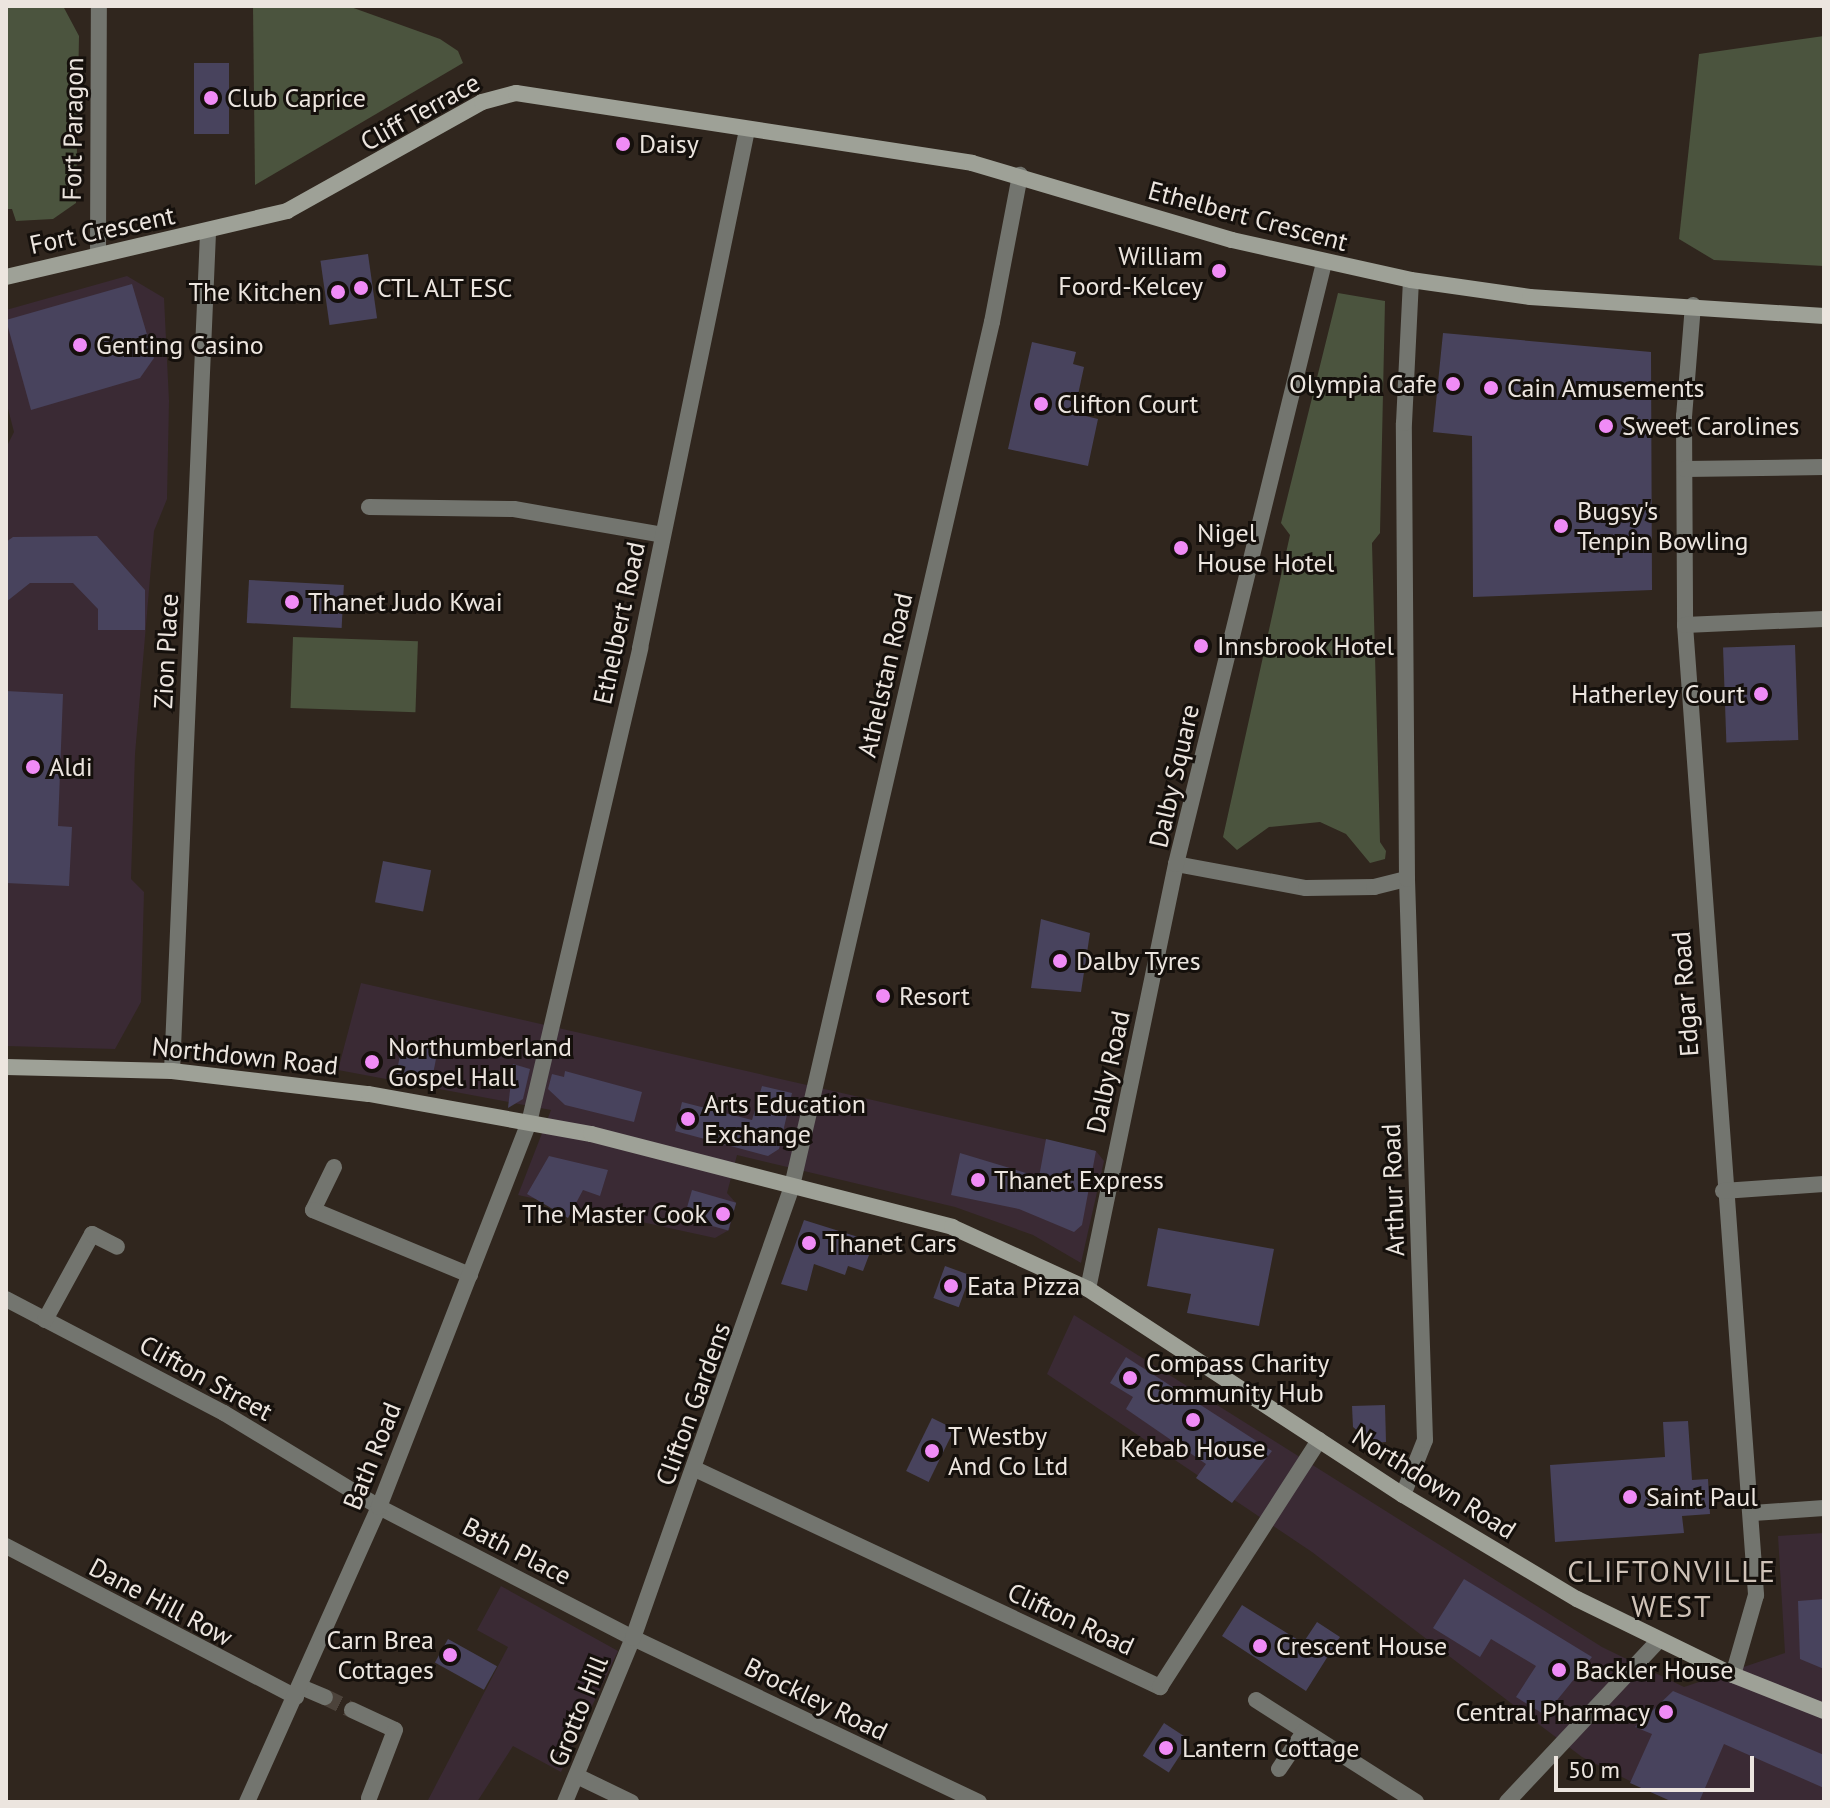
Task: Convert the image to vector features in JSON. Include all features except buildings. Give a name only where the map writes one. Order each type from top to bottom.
[{"type":"main road","name":"Cliff Terrace","points":[[208,232],[287,211],[496,96],[537,93],[666,116]]},
{"type":"main road","name":"Ethelbert Crescent","points":[[666,116],[1020,175],[1324,263],[1411,280],[1530,297],[1693,305],[1824,316]]},
{"type":"main road","name":"Fort Crescent","points":[[6,277],[98,253],[208,232]]},
{"type":"main road","name":"Northdown Road","points":[[6,1067],[172,1071],[280,1080],[529,1123],[952,1227],[1088,1289],[1403,1495],[1658,1641],[1824,1711]]},
{"type":"street","name":"Fort Paragon","points":[[98,253],[99,6]]},
{"type":"street","name":"Ethelbert Road","points":[[529,1123],[663,535],[747,130]]},
{"type":"street","name":"Athelstan Road","points":[[792,1186],[992,322],[1020,175]]},
{"type":"street","name":"Zion Place","points":[[172,1071],[208,232]]},
{"type":"street","name":"Dalby Square","points":[[1324,263],[1176,864],[1306,888],[1374,887],[1407,879]]},
{"type":"street","points":[[1407,879],[1404,423],[1411,280]]},
{"type":"street","name":"Edgar Road","points":[[1693,305],[1685,469],[1685,625],[1723,1191],[1753,1513],[1756,1595],[1733,1675]]},
{"type":"street","points":[[1685,469],[1824,467]]},
{"type":"street","points":[[369,507],[514,509],[663,535]]},
{"type":"street","points":[[1685,625],[1824,619]]},
{"type":"street","name":"Dalby Road","points":[[1088,1289],[1176,864]]},
{"type":"street","name":"Arthur Road","points":[[1403,1495],[1425,1440],[1407,879]]},
{"type":"street","name":"Bath Road","points":[[247,1802],[379,1507],[529,1123]]},
{"type":"street","points":[[334,1167],[313,1210],[470,1275]]},
{"type":"street","points":[[1723,1191],[1824,1184]]},
{"type":"street","name":"Clifton Gardens","points":[[633,1638],[695,1469],[792,1186]]},
{"type":"street","points":[[45,1320],[92,1234],[117,1247]]},
{"type":"street","name":"Clifton Street","points":[[6,1299],[224,1413],[379,1507]]},
{"type":"street","name":"Clifton Road","points":[[695,1469],[1160,1687],[1319,1440]]},
{"type":"street","name":"Bath Place","points":[[379,1507],[633,1638]]},
{"type":"street","points":[[1753,1513],[1824,1508]]},
{"type":"street","name":"Dane Hill Row","points":[[6,1546],[298,1692],[325,1697]]},
{"type":"street","name":"Grotto Hill","points":[[565,1802],[579,1777],[633,1638]]},
{"type":"street","name":"Brockley Road","points":[[633,1638],[979,1802]]},
{"type":"street","points":[[1507,1802],[1658,1641]]},
{"type":"street","points":[[1256,1700],[1416,1802]]},
{"type":"street","points":[[352,1710],[395,1730],[369,1798]]},
{"type":"street","points":[[1279,1769],[1304,1732]]},
{"type":"street","points":[[579,1777],[631,1802]]},
{"type":"shaded area","points":[[127,276],[164,298],[169,401],[167,499],[154,531],[135,754],[131,879],[144,892],[141,1002],[115,1049],[6,1046],[6,448],[14,432],[6,401],[6,310]]},
{"type":"shaded area","points":[[361,983],[1096,1151],[1104,1161],[1081,1263],[1033,1235],[955,1207],[737,1155],[727,1193],[736,1203],[729,1230],[715,1238],[518,1195],[551,1110],[338,1070]]},
{"type":"shaded area","points":[[1074,1315],[1602,1647],[1684,1687],[1785,1653],[1778,1536],[1824,1533],[1824,1802],[1672,1802],[1582,1757],[1312,1552],[1047,1374]]},
{"type":"shaded area","points":[[501,1586],[618,1651],[561,1772],[513,1746],[477,1802],[427,1802],[508,1647],[477,1630]]},
{"type":"green space","points":[[6,6],[63,6],[79,36],[76,203],[53,219],[16,221],[12,209],[6,209]]},
{"type":"green space","points":[[253,6],[348,6],[440,39],[458,51],[463,63],[255,185]]},
{"type":"green space","points":[[1824,36],[1824,266],[1714,260],[1679,239],[1699,54]]},
{"type":"green space","points":[[1338,293],[1385,301],[1380,533],[1372,543],[1380,842],[1386,851],[1385,859],[1370,863],[1346,834],[1320,822],[1269,827],[1237,850],[1223,837],[1290,535],[1281,523]]},
{"type":"green space","points":[[293,637],[418,641],[415,712],[291,708]]},
{"type":"tunnel","points":[[325,1697],[352,1710]]},
{"type":"place","name":"Club Caprice","points":[[211,98]]},
{"type":"place","name":"Daisy","points":[[623,144]]},
{"type":"place","name":"William Foord-Kelcey","points":[[1219,271]]},
{"type":"place","name":"CTL ALT ESC","points":[[361,288]]},
{"type":"place","name":"The Kitchen","points":[[338,292]]},
{"type":"place","name":"Genting Casino","points":[[80,345]]},
{"type":"place","name":"Olympia Cafe","points":[[1453,384]]},
{"type":"place","name":"Cain Amusements","points":[[1491,388]]},
{"type":"place","name":"Clifton Court","points":[[1041,404]]},
{"type":"place","name":"Sweet Carolines","points":[[1606,426]]},
{"type":"place","name":"Bugsy's Tenpin Bowling","points":[[1561,526]]},
{"type":"place","name":"Nigel House Hotel","points":[[1181,548]]},
{"type":"place","name":"Thanet Judo Kwai","points":[[292,602]]},
{"type":"place","name":"Innsbrook Hotel","points":[[1201,646]]},
{"type":"place","name":"Hatherley Court","points":[[1761,694]]},
{"type":"place","name":"Aldi","points":[[33,767]]},
{"type":"place","name":"Dalby Tyres","points":[[1060,961]]},
{"type":"place","name":"Resort","points":[[883,996]]},
{"type":"place","name":"Northumberland Gospel Hall","points":[[372,1062]]},
{"type":"place","name":"Arts Education Exchange","points":[[688,1119]]},
{"type":"place","name":"Thanet Express","points":[[978,1180]]},
{"type":"place","name":"The Master Cook","points":[[723,1214]]},
{"type":"place","name":"Thanet Cars","points":[[809,1243]]},
{"type":"place","name":"Eata Pizza","points":[[951,1286]]},
{"type":"place","name":"Compass Charity Community Hub","points":[[1130,1378]]},
{"type":"place","name":"Kebab House","points":[[1193,1420]]},
{"type":"place","name":"T Westby And Co Ltd","points":[[932,1451]]},
{"type":"place","name":"Saint Paul","points":[[1630,1497]]},
{"type":"place","name":"Crescent House","points":[[1260,1646]]},
{"type":"place","name":"Carn Brea Cottages","points":[[450,1655]]},
{"type":"place","name":"Backler House","points":[[1559,1670]]},
{"type":"place","name":"Central Pharmacy","points":[[1666,1712]]},
{"type":"place","name":"Lantern Cottage","points":[[1166,1748]]},
{"type":"district","name":"CLIFTONVILLE WEST","points":[[1672,1588]]}]
